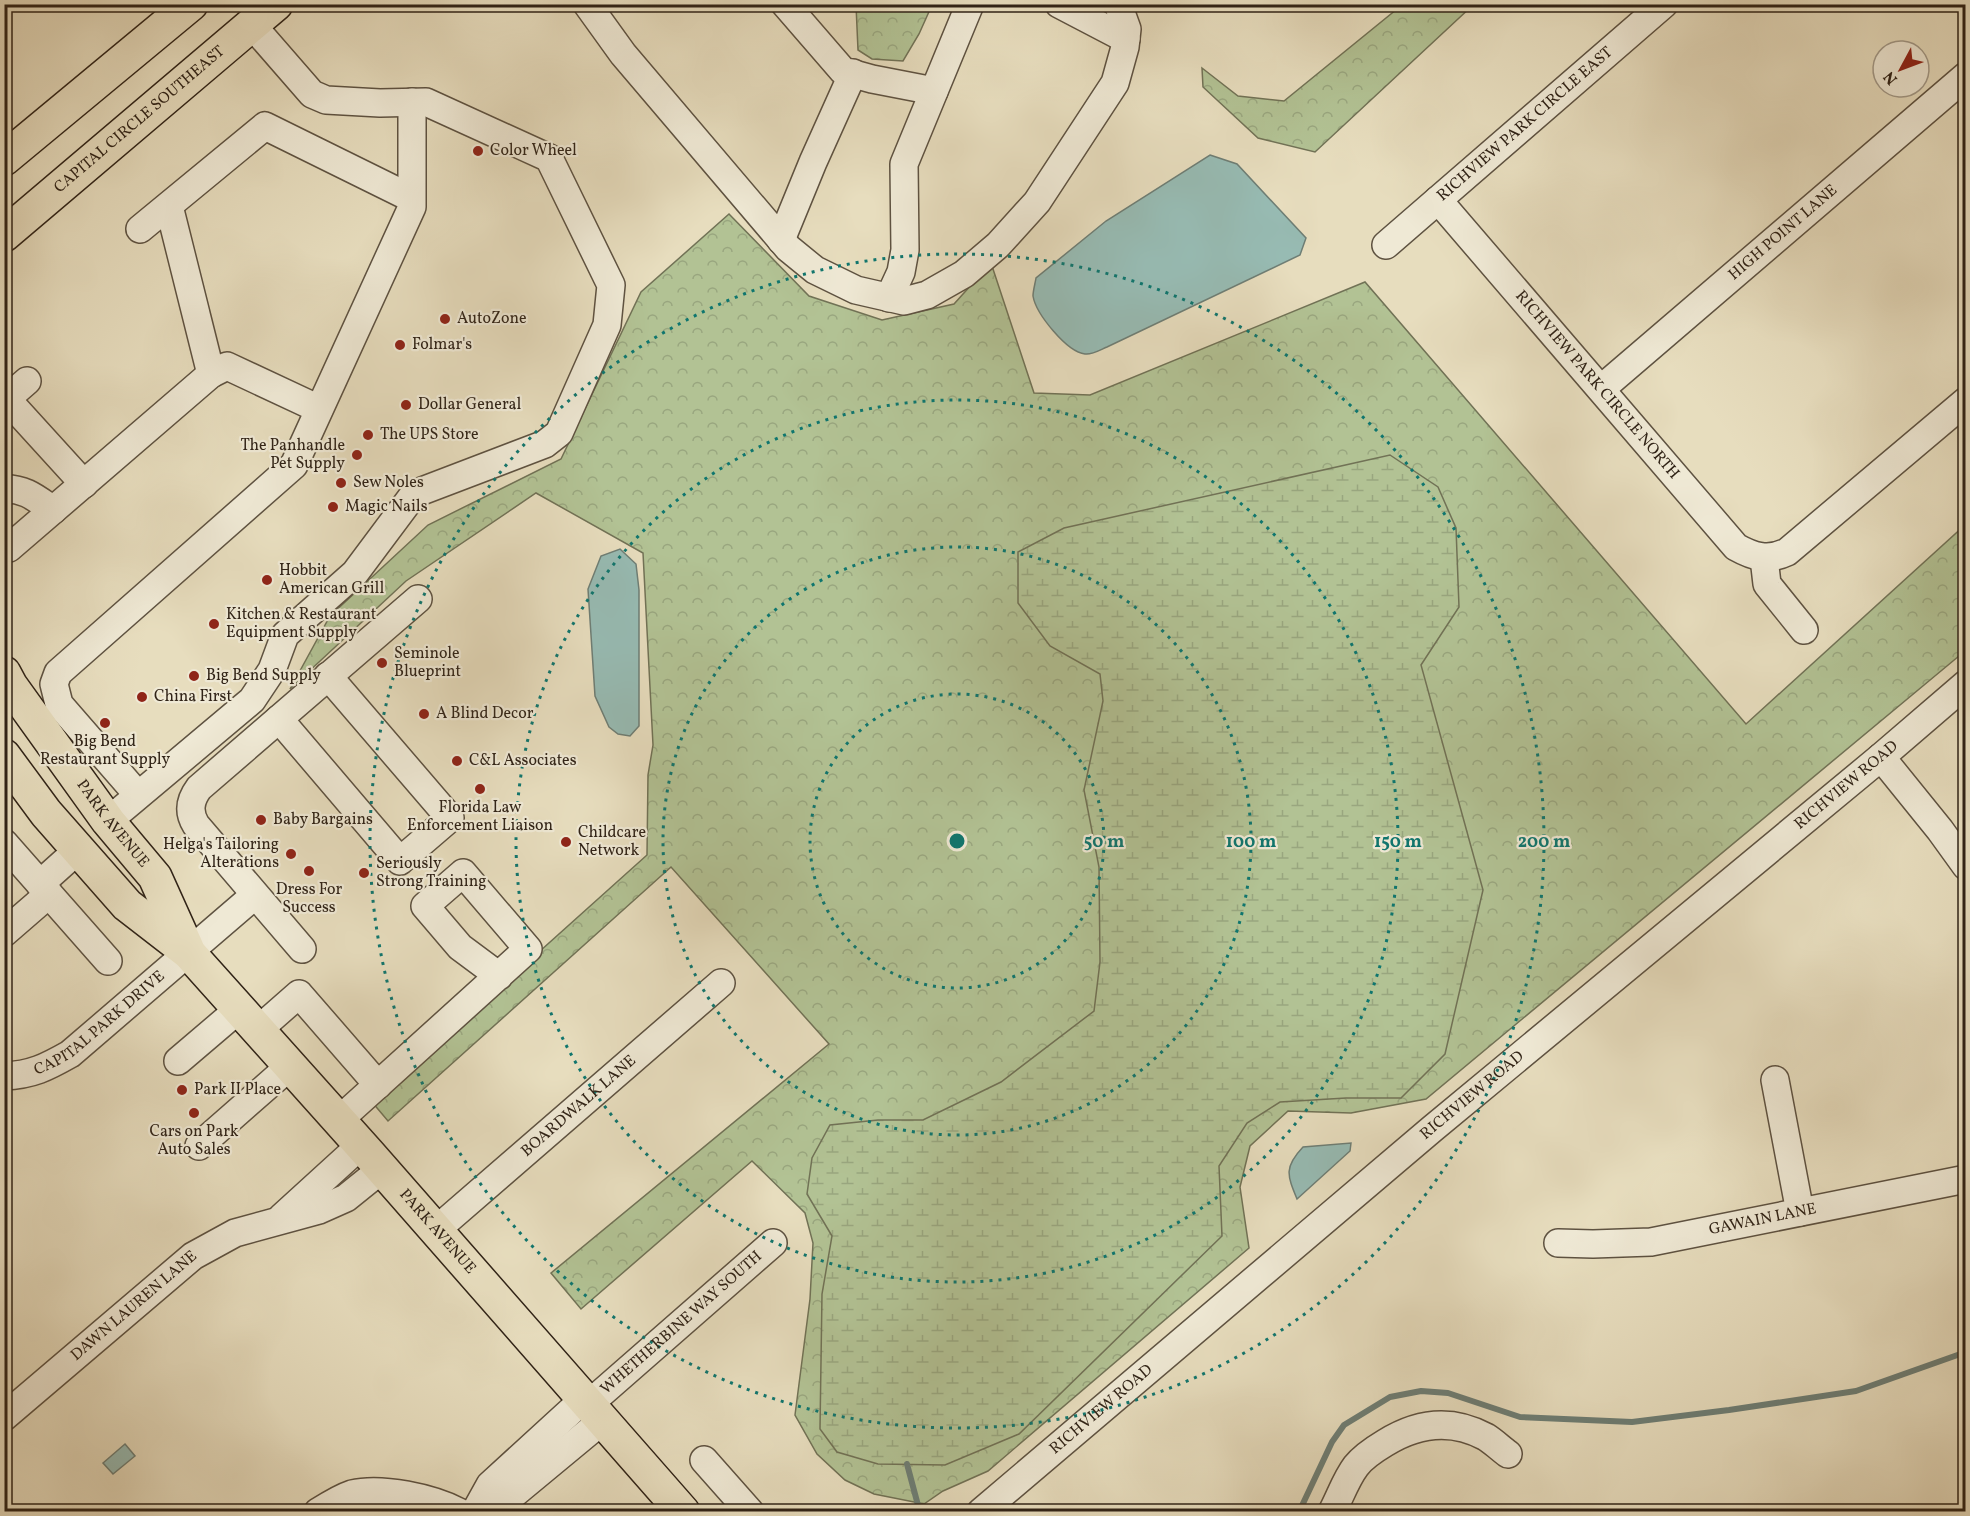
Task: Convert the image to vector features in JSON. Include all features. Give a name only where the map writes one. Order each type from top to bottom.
[{"type":"main road","points":[[4,159],[191,4]]},
{"type":"main road","name":"CAPITAL CIRCLE SOUTHEAST","points":[[4,235],[255,11]]},
{"type":"main road","name":"PARK AVENUE","points":[[4,673],[36,722],[108,821],[154,877],[189,953]]},
{"type":"main road","name":"PARK AVENUE","points":[[4,756],[46,813],[127,905],[189,953],[339,1120],[683,1512]]},
{"type":"main road","points":[[88,860],[108,821]]},
{"type":"street","points":[[587,4],[623,54],[788,248],[815,270],[856,290],[904,301],[927,295],[964,274],[998,245],[1037,202],[1116,83],[1127,29],[1119,4]]},
{"type":"street","points":[[889,298],[901,272],[906,250],[904,164],[970,4]]},
{"type":"street","points":[[1059,4],[1126,39]]},
{"type":"street","name":"RICHVIEW PARK CIRCLE EAST","points":[[1386,245],[1664,4]]},
{"type":"street","points":[[790,6],[848,72],[934,91]]},
{"type":"street","points":[[108,821],[252,700],[272,670],[285,635],[355,573],[414,494],[545,444],[559,434],[607,325],[611,285],[549,158],[426,102],[380,104],[326,100],[312,94],[255,11]]},
{"type":"street","points":[[781,240],[848,72]]},
{"type":"street","name":"HIGH POINT LANE","points":[[1601,389],[1965,76]]},
{"type":"street","points":[[138,795],[59,704],[54,684],[58,674],[294,465],[411,207],[412,102]]},
{"type":"street","points":[[140,229],[265,126],[411,198]]},
{"type":"street","name":"RICHVIEW PARK CIRCLE NORTH","points":[[1438,200],[1736,547],[1750,555],[1764,558]]},
{"type":"street","points":[[169,206],[211,374]]},
{"type":"street","points":[[9,548],[84,484],[134,427],[211,374],[227,366],[319,409]]},
{"type":"street","points":[[27,381],[5,398],[84,484]]},
{"type":"street","points":[[1804,630],[1767,584],[1764,558],[1776,557],[1800,543],[1965,401]]},
{"type":"street","points":[[4,489],[27,492],[53,510]]},
{"type":"street","points":[[302,949],[196,825],[192,819],[191,803],[199,788],[418,599]]},
{"type":"street","points":[[279,719],[400,861],[450,818],[328,676]]},
{"type":"street","name":"RICHVIEW ROAD","points":[[981,1512],[1432,1129],[1881,757],[1965,684]]},
{"type":"street","points":[[1881,757],[1940,830],[1965,866]]},
{"type":"street","points":[[4,843],[108,961]]},
{"type":"street","points":[[4,933],[45,889],[88,860]]},
{"type":"street","name":"CAPITAL PARK DRIVE","points":[[4,1076],[24,1075],[45,1068],[70,1054],[255,894]]},
{"type":"street","points":[[339,1120],[499,976]]},
{"type":"street","name":"BOARDWALK LANE","points":[[436,1230],[721,983]]},
{"type":"street","points":[[178,1061],[248,1019],[299,994],[378,1085]]},
{"type":"street","points":[[199,1146],[290,1066]]},
{"type":"street","points":[[1775,1080],[1800,1212]]},
{"type":"street","name":"DAWN LAUREN LANE","points":[[279,1220],[361,1145]]},
{"type":"street","name":"DAWN LAUREN LANE","points":[[4,1417],[193,1256],[235,1233],[319,1210],[346,1198],[382,1169]]},
{"type":"street","name":"GAWAIN LANE","points":[[1558,1243],[1651,1242],[1965,1179]]},
{"type":"street","name":"WHETHERBINE WAY SOUTH","points":[[592,1408],[773,1243]]},
{"type":"street","points":[[475,1512],[490,1485],[592,1408]]},
{"type":"street","points":[[483,1512],[504,1502],[592,1408]]},
{"type":"street","points":[[1332,1512],[1356,1465],[1395,1437],[1418,1427],[1440,1424],[1458,1428],[1485,1437],[1508,1454]]},
{"type":"street","points":[[704,1460],[742,1509]]},
{"type":"street","points":[[318,1512],[337,1500],[354,1494],[377,1492],[436,1503],[459,1512]]},
{"type":"green space","points":[[856,4],[932,5],[903,61],[872,59],[858,50]]},
{"type":"green space","points":[[1402,5],[1473,5],[1315,152],[1258,138],[1203,87],[1202,68],[1238,96],[1284,101]]},
{"type":"green space","points":[[729,214],[809,296],[882,320],[954,304],[991,263],[1034,393],[1090,395],[1365,282],[1746,724],[1965,525],[1965,651],[1426,1099],[1351,1113],[1288,1111],[1250,1146],[1240,1187],[1249,1248],[988,1471],[943,1491],[924,1504],[874,1494],[845,1480],[817,1454],[795,1415],[810,1299],[813,1243],[805,1213],[752,1161],[581,1309],[551,1273],[829,1044],[671,867],[388,1121],[372,1102],[647,855],[648,775],[653,745],[643,553],[536,493],[406,581],[290,689],[330,616],[428,525],[561,459],[641,292]]},
{"type":"green space","points":[[1390,455],[1438,487],[1456,528],[1459,607],[1421,665],[1483,890],[1445,1054],[1401,1098],[1346,1098],[1280,1102],[1247,1123],[1219,1166],[1222,1236],[1019,1434],[945,1465],[878,1464],[837,1452],[820,1429],[822,1294],[832,1236],[807,1194],[812,1158],[830,1125],[878,1120],[923,1120],[1001,1082],[1094,1011],[1100,962],[1099,867],[1084,790],[1103,701],[1100,674],[1050,646],[1018,603],[1018,552],[1064,528]]},
{"type":"water","points":[[1210,155],[1237,164],[1306,238],[1300,255],[1096,352],[1085,354],[1070,347],[1053,331],[1035,304],[1033,296],[1036,278],[1106,221]]},
{"type":"water","points":[[620,549],[636,564],[639,590],[639,726],[630,736],[618,734],[609,727],[595,696],[588,589],[601,556]]},
{"type":"water","points":[[1351,1143],[1350,1151],[1297,1199],[1289,1172],[1293,1160],[1303,1147]]},
{"type":"water","points":[[125,1444],[135,1456],[113,1474],[103,1463]]},
{"type":"waterway","points":[[1299,1512],[1332,1442],[1344,1425],[1390,1397],[1421,1391],[1448,1393],[1520,1417],[1632,1422],[1856,1391],[1966,1352]]},
{"type":"waterway","points":[[907,1464],[919,1509]]},
{"type":"place","name":"Color Wheel","points":[[478,151]]},
{"type":"place","name":"AutoZone","points":[[445,319]]},
{"type":"place","name":"Folmar's","points":[[400,345]]},
{"type":"place","name":"Dollar General","points":[[406,405]]},
{"type":"place","name":"The UPS Store","points":[[368,435]]},
{"type":"place","name":"The Panhandle Pet Supply","points":[[357,455]]},
{"type":"place","name":"Sew Noles","points":[[341,483]]},
{"type":"place","name":"Magic Nails","points":[[333,507]]},
{"type":"place","name":"Hobbit American Grill","points":[[267,580]]},
{"type":"place","name":"Kitchen & Restaurant Equipment Supply","points":[[214,624]]},
{"type":"place","name":"Seminole Blueprint","points":[[382,663]]},
{"type":"place","name":"Big Bend Supply","points":[[194,676]]},
{"type":"place","name":"China First","points":[[142,697]]},
{"type":"place","name":"A Blind Decor","points":[[424,714]]},
{"type":"place","name":"Big Bend Restaurant Supply","points":[[105,723]]},
{"type":"place","name":"C&L Associates","points":[[457,761]]},
{"type":"place","name":"Florida Law Enforcement Liaison","points":[[480,789]]},
{"type":"place","name":"Baby Bargains","points":[[261,820]]},
{"type":"place","name":"Childcare Network","points":[[566,842]]},
{"type":"place","name":"Helga's Tailoring Alterations","points":[[291,854]]},
{"type":"place","name":"Dress For Success","points":[[309,871]]},
{"type":"place","name":"Seriously Strong Training","points":[[364,873]]},
{"type":"place","name":"Park II Place","points":[[182,1090]]},
{"type":"place","name":"Cars on Park Auto Sales","points":[[194,1113]]}]
